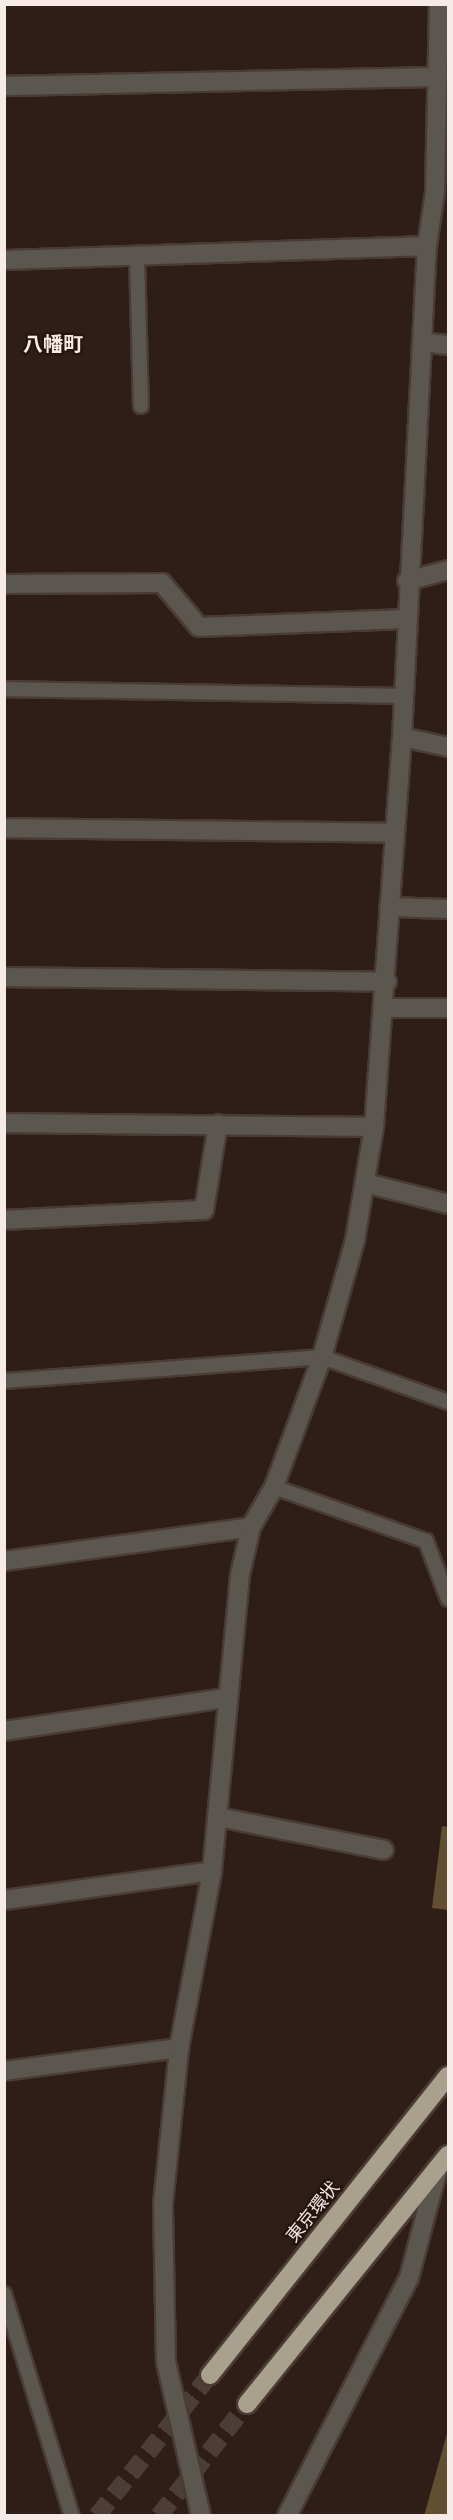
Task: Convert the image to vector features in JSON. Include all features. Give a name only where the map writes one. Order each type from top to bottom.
[{"type":"highway","name":"東京環状","points":[[210,2375],[448,2076]]},
{"type":"highway","points":[[248,2404],[443,2161]]},
{"type":"street","points":[[201,2516],[166,2362],[164,2204],[179,2048],[212,1871],[226,1698],[251,1527],[274,1487],[322,1357],[365,1183],[374,1127],[386,1008],[392,833],[402,737],[406,581],[427,246],[442,193],[438,77],[439,4]]},
{"type":"street","points":[[4,86],[438,77]]},
{"type":"street","points":[[4,260],[427,246]]},
{"type":"street","points":[[422,342],[448,345]]},
{"type":"street","points":[[406,581],[448,570]]},
{"type":"street","points":[[4,584],[162,583],[199,627],[406,619]]},
{"type":"street","points":[[402,737],[448,747]]},
{"type":"street","points":[[4,828],[392,833]]},
{"type":"street","points":[[389,907],[448,909]]},
{"type":"street","points":[[4,977],[387,982]]},
{"type":"street","points":[[386,1008],[448,1008]]},
{"type":"street","points":[[4,1123],[374,1127]]},
{"type":"street","points":[[4,1220],[204,1210],[218,1124]]},
{"type":"street","points":[[365,1183],[448,1204]]},
{"type":"street","points":[[4,1561],[251,1527]]},
{"type":"street","points":[[4,1731],[226,1698]]},
{"type":"street","points":[[218,1817],[384,1850]]},
{"type":"street","points":[[4,1900],[212,1871]]},
{"type":"street","points":[[4,2071],[179,2048]]},
{"type":"street","points":[[287,2516],[409,2278],[443,2161]]},
{"type":"lane","points":[[137,256],[141,405]]},
{"type":"lane","points":[[4,689],[403,696]]},
{"type":"lane","points":[[4,1381],[322,1357],[448,1402]]},
{"type":"lane","points":[[274,1487],[426,1541],[448,1599]]},
{"type":"lane","points":[[4,2294],[72,2516]]},
{"type":"building","points":[[442,1826],[448,1827],[448,1910],[432,1908]]},
{"type":"building","points":[[448,2430],[448,2516],[424,2516]]},
{"type":"tunnel","points":[[97,2516],[210,2375]]},
{"type":"tunnel","points":[[159,2516],[247,2404]]},
{"type":"district","name":"八幡町","points":[[53,345]]}]
